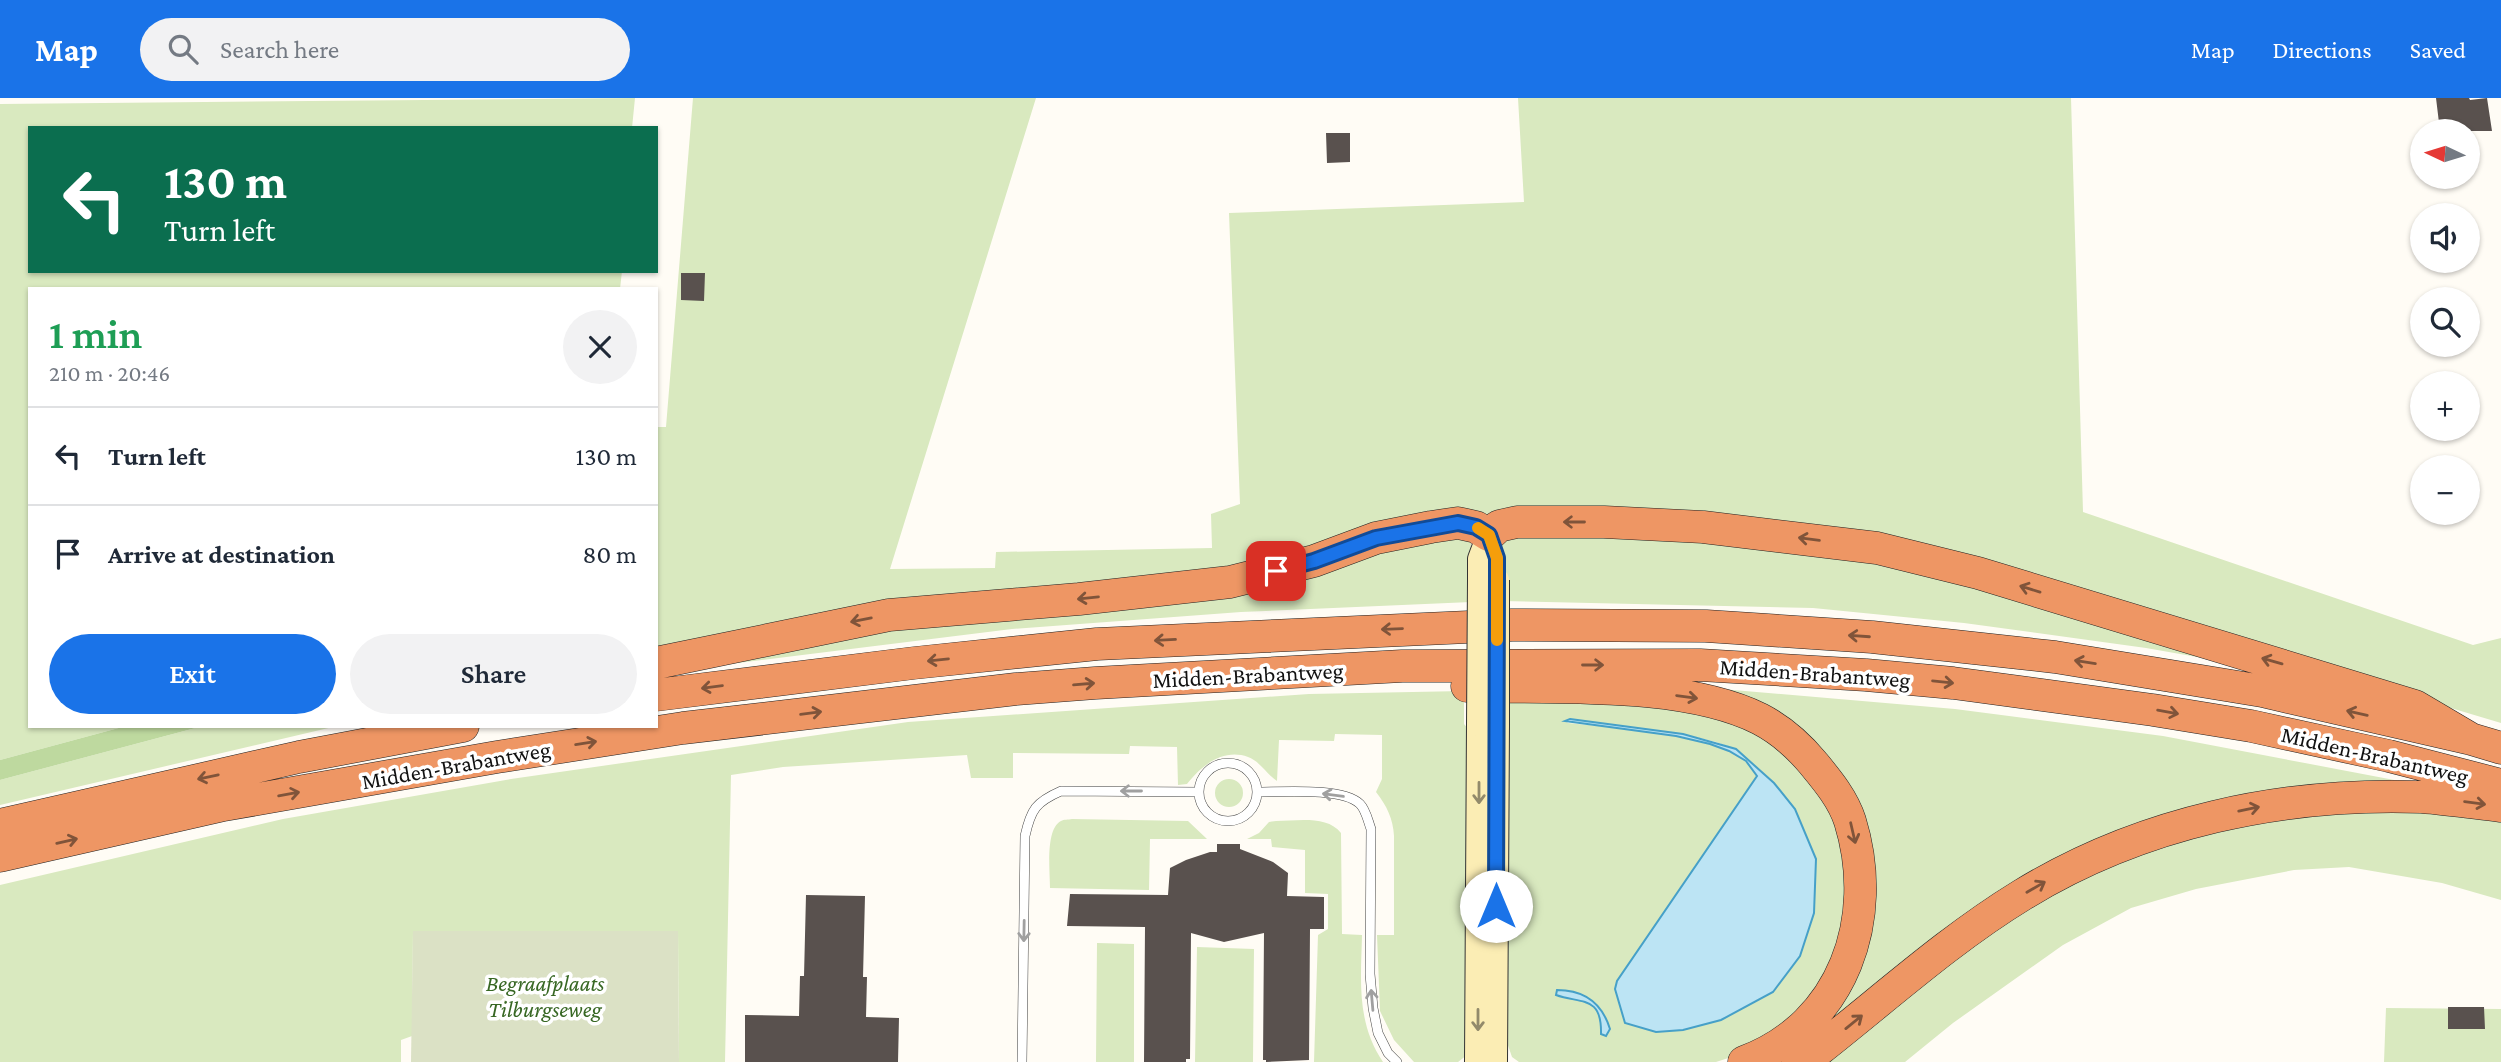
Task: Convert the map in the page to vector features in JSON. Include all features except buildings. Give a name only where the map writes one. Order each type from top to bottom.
[{"type":"highway","points":[[658,663],[889,615],[1079,599],[1230,582],[1314,561],[1376,538],[1431,527],[1458,523],[1476,527],[1489,535],[1499,526],[1517,522],[1604,522],[1703,527],[1877,548],[1978,573],[2415,706],[2471,739]]},
{"type":"highway","name":"Midden-Brabantweg","points":[[658,695],[914,663],[1097,644],[1513,625],[1706,626],[1872,636],[2055,657],[2262,691],[2501,748]]},
{"type":"highway","name":"Midden-Brabantweg","points":[[0,856],[224,805],[683,728],[1042,687],[1402,666],[1700,665],[1954,683],[2251,726],[2389,756],[2501,785]]},
{"type":"highway","points":[[1402,666],[1467,686],[1624,691],[1702,699],[1760,719],[1786,736],[1830,783],[1849,819],[1857,854],[1861,891],[1858,929],[1834,989],[1810,1020],[1761,1056],[1744,1062]]},
{"type":"highway","points":[[299,757],[391,728]]},
{"type":"highway","name":"Midden-Brabantweg","points":[[0,825],[299,757],[452,728]]},
{"type":"highway","points":[[1798,1062],[1820,1049],[1965,933],[2020,896],[2058,874],[2126,843],[2228,813],[2294,802],[2381,796],[2426,797],[2501,806]]},
{"type":"main road","points":[[1489,535],[1497,558],[1488,580],[1495,1062]]},
{"type":"main road","points":[[1477,1062],[1488,724]]},
{"type":"lane","points":[[1228,763],[1245,768],[1256,783],[1257,792],[1256,801],[1245,816],[1228,821],[1211,816],[1205,809],[1199,792],[1205,775],[1219,764],[1228,763]]},
{"type":"lane","points":[[1022,1062],[1025,836],[1029,817],[1042,799],[1061,791],[1199,792]]},
{"type":"lane","points":[[1257,792],[1331,794],[1349,798],[1363,808],[1371,829],[1370,974],[1373,1008],[1378,1033],[1388,1053],[1397,1062]]},
{"type":"green space","points":[[635,98],[632,126],[28,126],[28,273],[622,273],[620,287],[28,287],[28,728],[119,728],[0,760],[0,104]]},
{"type":"green space","points":[[693,98],[1036,98],[890,569],[995,568],[996,552],[1212,548],[1211,514],[1240,504],[1229,213],[1524,202],[1518,98],[2071,98],[2083,512],[2473,645],[2501,638],[2501,723],[2003,574],[1561,516],[658,656],[658,427],[666,427]]},
{"type":"green space","points":[[1438,533],[1468,539],[1471,543],[1471,602],[1241,612],[1012,629],[658,673],[752,647]]},
{"type":"green space","points":[[1510,534],[1823,546],[2271,670],[2146,648],[1964,623],[1813,608],[1502,601],[1502,541]]},
{"type":"green space","points":[[1698,687],[1955,709],[2163,736],[2431,787],[2145,830],[1787,1062],[1764,1062],[1854,965],[1839,781]]},
{"type":"green space","points":[[1464,691],[1464,724],[1469,730],[1467,1055],[1458,1062],[1414,1062],[1394,1040],[1380,1011],[1377,935],[1394,935],[1394,836],[1389,813],[1376,792],[1382,779],[1382,735],[1335,734],[1334,741],[1279,740],[1277,781],[1252,759],[1230,755],[1213,760],[1187,784],[1178,785],[1177,747],[1130,746],[1129,754],[1013,753],[1013,778],[971,778],[967,755],[783,767],[731,775],[725,1062],[679,1062],[678,931],[413,931],[412,1036],[401,1040],[401,1062],[0,1062],[0,885],[283,819],[511,779],[908,722],[1309,694]]},
{"type":"green space","points":[[1509,692],[1700,705],[1754,725],[1800,758],[1851,852],[1839,957],[1810,1005],[1750,1051],[1716,1062],[1519,1062],[1512,1057],[1502,1028]],"holes":[[[1570,719],[1683,734],[1736,749],[1774,783],[1814,913],[1800,956],[1773,992],[1617,981],[1757,776],[1743,759],[1705,742],[1658,732],[1566,721]]]},
{"type":"green space","points":[[119,728],[195,728],[0,780],[0,760]]},
{"type":"green space","points":[[195,728],[328,728],[0,805],[0,780]]},
{"type":"green space","points":[[1229,779],[1239,783],[1243,793],[1239,803],[1229,807],[1219,803],[1215,793],[1219,783]]},
{"type":"green space","points":[[2381,805],[2501,818],[2501,900],[2442,883],[2349,867],[2294,870],[2196,889],[2131,908],[2063,945],[1953,1023],[1905,1062],[1812,1062],[1965,942],[2071,877],[2261,814]]},
{"type":"green space","points":[[1061,821],[1188,821],[1207,839],[1150,839],[1149,890],[1050,888],[1050,841]]},
{"type":"green space","points":[[1320,821],[1335,827],[1341,833],[1342,934],[1362,935],[1361,984],[1364,1016],[1374,1047],[1383,1062],[1314,1062],[1318,935],[1328,929],[1328,894],[1305,893],[1305,850],[1272,847],[1271,839],[1247,839],[1259,833],[1269,822]]},
{"type":"green space","name":"Begraafplaats Tilburgseweg","points":[[413,931],[678,931],[679,1062],[411,1062]]},
{"type":"green space","points":[[1097,943],[1134,944],[1134,1062],[1096,1062]]},
{"type":"green space","points":[[1197,947],[1254,949],[1253,1062],[1195,1062]]},
{"type":"green space","points":[[2386,1008],[2501,1009],[2501,1062],[2384,1062]]},
{"type":"water","points":[[1570,719],[1683,734],[1736,749],[1774,783],[1795,809],[1816,859],[1814,913],[1800,956],[1773,992],[1721,1020],[1683,1030],[1656,1032],[1625,1023],[1615,989],[1617,981],[1757,776],[1746,761],[1710,744],[1676,736],[1565,721]]},
{"type":"water","points":[[1557,990],[1584,995],[1597,1005],[1610,1029],[1606,1036],[1601,1034],[1598,1013],[1594,1007],[1556,995]]},
{"type":"slow traffic","points":[[1478,528],[1489,535],[1497,558],[1497,640]]},
{"type":"route","points":[[1276,571],[1314,561],[1376,538],[1431,527],[1467,524],[1489,535],[1497,558],[1496,906]]}]
